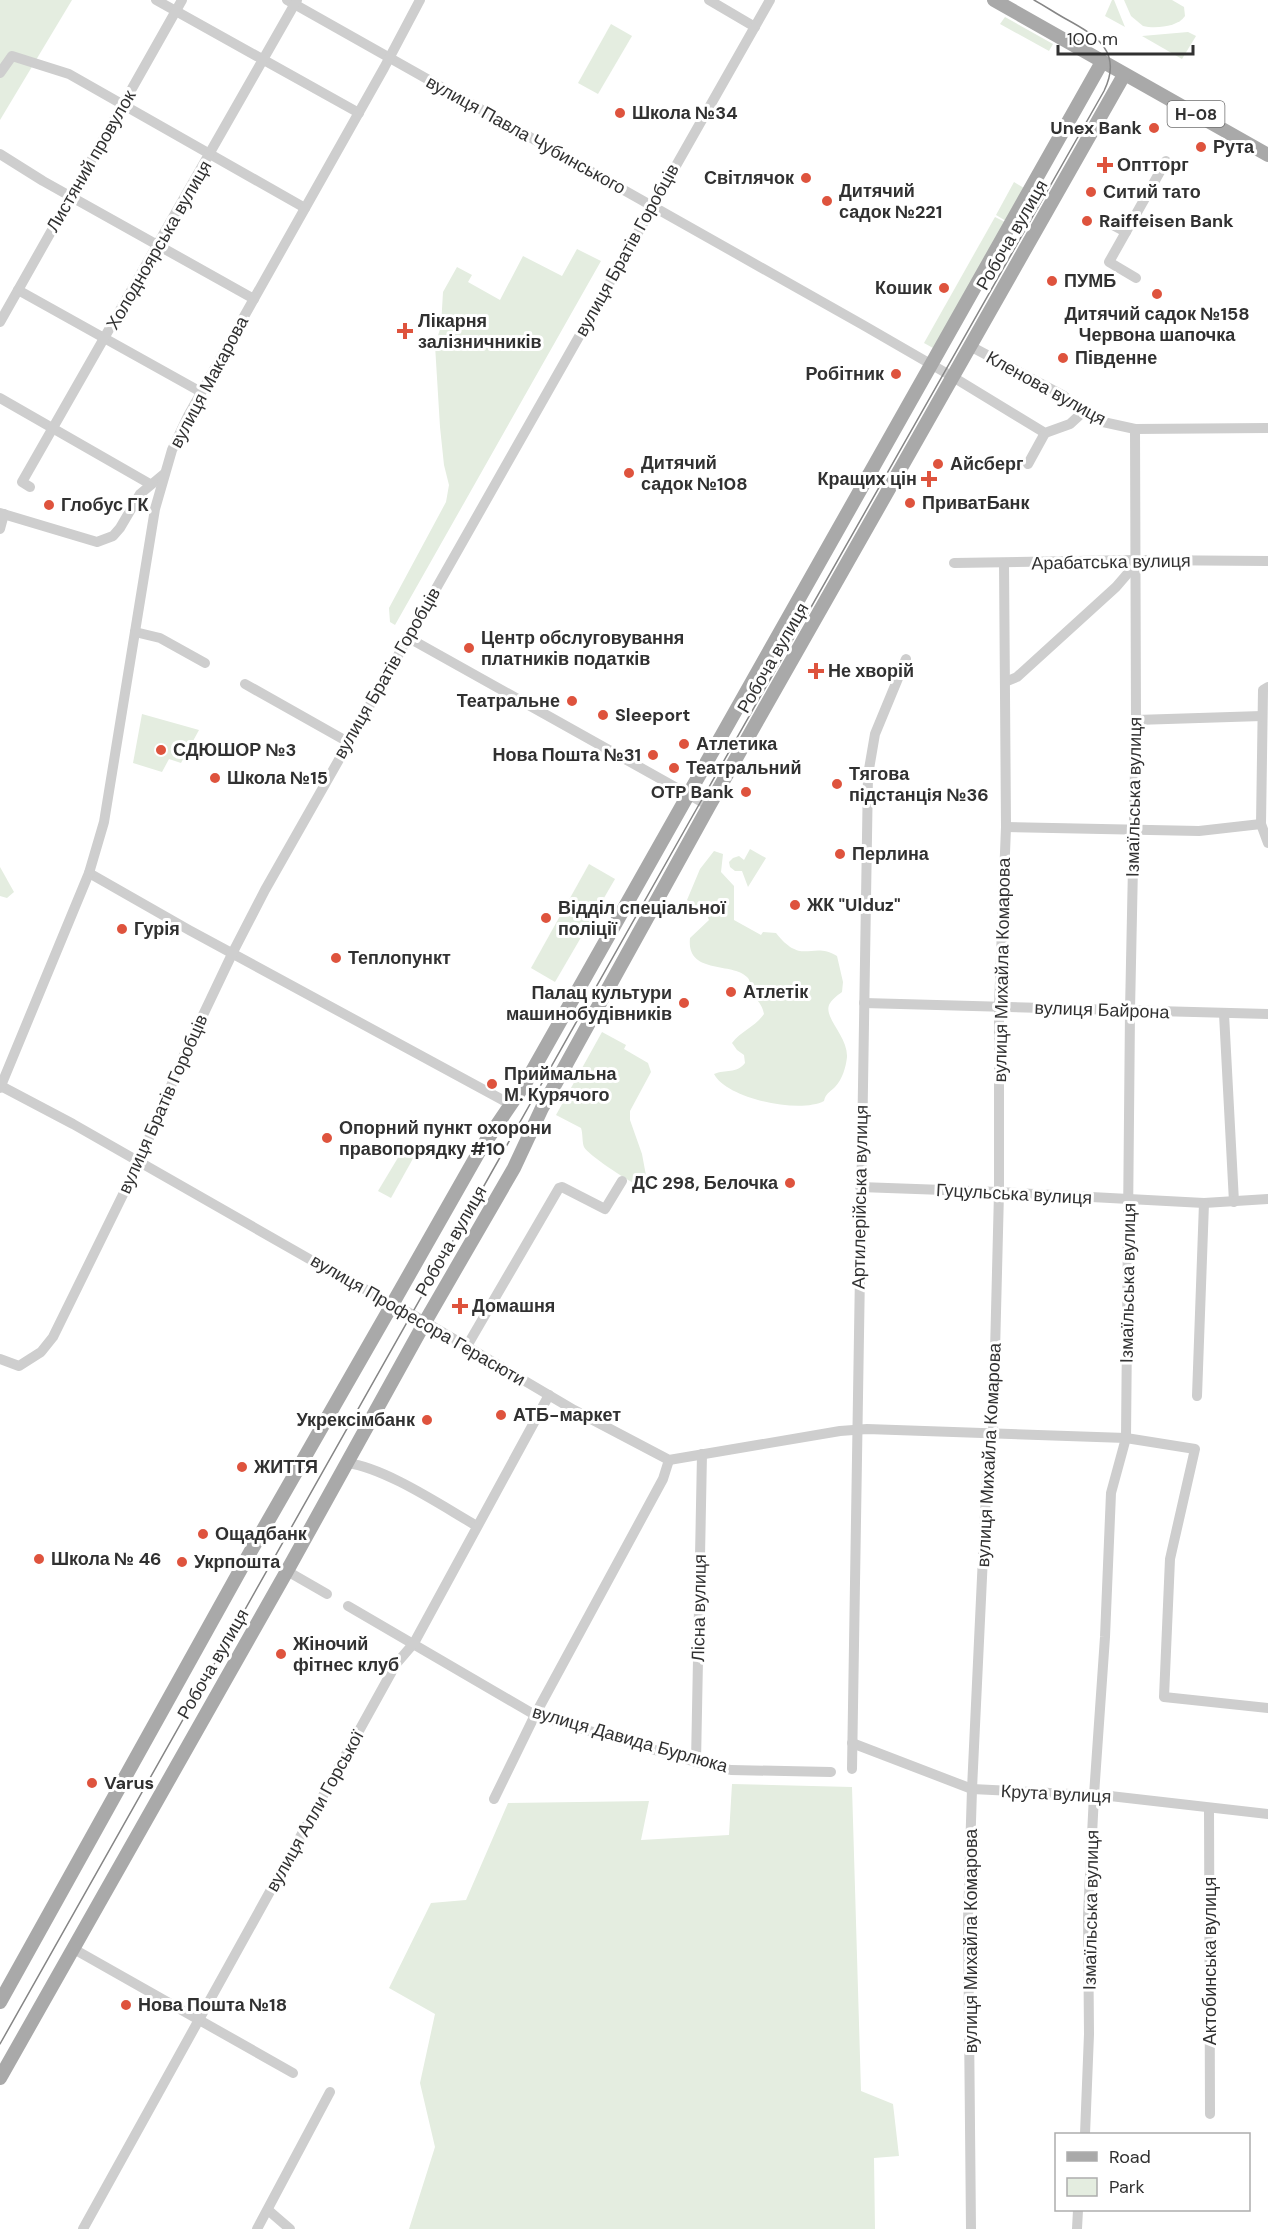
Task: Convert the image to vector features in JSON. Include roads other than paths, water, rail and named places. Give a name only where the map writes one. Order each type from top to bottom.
[{"type":"main road","name":"Н-08","points":[[994,0],[1268,155]]},
{"type":"main road","name":"Робоча вулиця","points":[[0,2002],[252,1549],[480,1150],[512,1105],[1102,62]]},
{"type":"main road","name":"Робоча вулиця","points":[[0,2078],[287,1572],[347,1463],[420,1319],[514,1168],[542,1108],[709,806],[1124,75]]},
{"type":"street","points":[[156,0],[359,113]]},
{"type":"street","name":"Листяний провулок","points":[[0,322],[182,0]]},
{"type":"street","name":"вулиця Макарова","points":[[0,1087],[89,873],[104,822],[155,509],[164,474],[180,433],[201,392],[390,58],[420,0]]},
{"type":"street","points":[[709,0],[755,27]]},
{"type":"street","name":"вулиця Братів Горобців","points":[[0,1359],[19,1366],[41,1352],[53,1336],[139,1162],[184,1055],[232,952],[300,825],[770,0]]},
{"type":"street","name":"вулиця Павла Чубинського","points":[[293,1],[953,377],[1045,433]]},
{"type":"street","name":"Холодноярська вулиця","points":[[30,487],[22,482],[264,60],[293,1]]},
{"type":"street","points":[[0,73],[12,56],[69,74],[305,208]]},
{"type":"street","points":[[0,154],[71,197],[254,299]]},
{"type":"street","points":[[1136,278],[1109,262],[1166,161]]},
{"type":"street","points":[[1111,224],[1126,232]]},
{"type":"street","points":[[18,290],[201,392]]},
{"type":"street","name":"Кленова вулиця","points":[[970,346],[1064,396],[1083,412],[1103,422],[1135,429],[1268,428]]},
{"type":"street","points":[[0,398],[150,484]]},
{"type":"street","points":[[1028,464],[1045,433],[1070,424],[1083,412]]},
{"type":"street","name":"Ізмаїльська вулиця","points":[[1085,2133],[1089,2034],[1088,1915],[1105,1636],[1111,1492],[1125,1438],[1130,1011],[1135,829],[1135,429]]},
{"type":"street","points":[[0,529],[2,514],[97,542],[117,532],[140,494],[164,474]]},
{"type":"street","name":"Арабатська вулиця","points":[[954,563],[1268,561]]},
{"type":"street","name":"вулиця Михайла Комарова","points":[[971,2229],[968,1919],[987,1472],[993,1432],[999,1192],[999,1006],[1006,827],[1004,563]]},
{"type":"street","points":[[1005,682],[1017,677],[1026,669],[1116,587],[1136,563]]},
{"type":"street","points":[[135,632],[160,638],[205,663]]},
{"type":"street","points":[[407,637],[709,806]]},
{"type":"street","name":"Артилерійська вулиця","points":[[852,1769],[868,775],[875,734],[906,659]]},
{"type":"street","points":[[245,684],[348,742]]},
{"type":"street","points":[[1268,687],[1263,690],[1261,824],[1268,843]]},
{"type":"street","points":[[1136,720],[1262,716]]},
{"type":"street","points":[[1006,827],[1199,831],[1261,824]]},
{"type":"street","points":[[89,873],[189,930],[512,1105]]},
{"type":"street","name":"вулиця Байрона","points":[[864,1003],[1268,1014]]},
{"type":"street","points":[[1224,1014],[1234,1202]]},
{"type":"street","name":"вулиця Професора Герасюти","points":[[0,1087],[73,1124],[318,1264],[393,1303],[549,1395],[669,1460]]},
{"type":"street","points":[[467,1346],[559,1188],[562,1186],[605,1209],[622,1181]]},
{"type":"street","name":"Гуцульська вулиця","points":[[860,1187],[1204,1203],[1268,1199]]},
{"type":"street","points":[[1197,1396],[1204,1203]]},
{"type":"street","name":"вулиця Алли Горської","points":[[83,2229],[396,1664],[414,1643],[549,1395]]},
{"type":"street","points":[[494,1799],[535,1715],[663,1479],[669,1460],[856,1430],[993,1432],[1125,1438],[1195,1449],[1170,1559],[1164,1697],[1268,1708]]},
{"type":"street","name":"Лісна вулиця","points":[[696,1762],[702,1454]]},
{"type":"street","points":[[347,1463],[371,1468],[477,1526]]},
{"type":"street","points":[[287,1572],[327,1594]]},
{"type":"street","name":"вулиця Давида Бурлюка","points":[[348,1606],[535,1715],[731,1770],[831,1772]]},
{"type":"street","name":"Крута вулиця","points":[[852,1743],[972,1790],[1094,1795],[1268,1814]]},
{"type":"street","name":"Актобинська вулиця","points":[[1209,1808],[1210,2114]]},
{"type":"street","points":[[72,1948],[293,2073]]},
{"type":"street","points":[[257,2229],[330,2092]]},
{"type":"street","points":[[268,2210],[290,2229]]},
{"type":"street","points":[[1077,2229],[1078,2211]]},
{"type":"tram line","points":[[0,2044],[1104,91],[1110,66],[1104,47],[1088,32],[1034,0]]},
{"type":"place","name":"Школа №34","points":[[620,113]]},
{"type":"place","name":"Unex Bank","points":[[1154,128]]},
{"type":"place","name":"Рута","points":[[1201,147]]},
{"type":"place","name":"Оптторг","points":[[1105,165]]},
{"type":"place","name":"Світлячок","points":[[806,178]]},
{"type":"place","name":"Ситий тато","points":[[1091,192]]},
{"type":"place","name":"Дитячий садок №221","points":[[827,201]]},
{"type":"place","name":"Raiffeisen Bank","points":[[1087,221]]},
{"type":"place","name":"ПУМБ","points":[[1052,281]]},
{"type":"place","name":"Кошик","points":[[944,288]]},
{"type":"place","name":"Дитячий садок №158 Червона шапочка","points":[[1157,294]]},
{"type":"place","name":"Лікарня залізничників","points":[[405,331]]},
{"type":"place","name":"Південне","points":[[1063,358]]},
{"type":"place","name":"Робітник","points":[[896,374]]},
{"type":"place","name":"Айсберг","points":[[938,464]]},
{"type":"place","name":"Дитячий садок №108","points":[[629,473]]},
{"type":"place","name":"Кращих цін","points":[[929,479]]},
{"type":"place","name":"ПриватБанк","points":[[910,503]]},
{"type":"place","name":"Глобус ГК","points":[[49,505]]},
{"type":"place","name":"Центр обслуговування платників податків","points":[[469,648]]},
{"type":"place","name":"Не хворій","points":[[816,671]]},
{"type":"place","name":"Театральне","points":[[572,701]]},
{"type":"place","name":"Sleeport","points":[[603,715]]},
{"type":"place","name":"Атлетика","points":[[684,744]]},
{"type":"place","name":"СДЮШОР №3","points":[[161,750]]},
{"type":"place","name":"Нова Пошта №31","points":[[653,755]]},
{"type":"place","name":"Театральний","points":[[674,768]]},
{"type":"place","name":"Школа №15","points":[[215,778]]},
{"type":"place","name":"Тягова пiдстанцiя №36","points":[[837,784]]},
{"type":"place","name":"OTP Bank","points":[[746,792]]},
{"type":"place","name":"Перлина","points":[[840,854]]},
{"type":"place","name":"ЖК \"Ulduz\"","points":[[795,905]]},
{"type":"place","name":"Відділ спеціальної поліції","points":[[546,918]]},
{"type":"place","name":"Гурія","points":[[122,929]]},
{"type":"place","name":"Теплопункт","points":[[336,958]]},
{"type":"place","name":"Атлетік","points":[[731,992]]},
{"type":"place","name":"Палац культури машинобудівників","points":[[684,1003]]},
{"type":"place","name":"Приймальна М. Курячого","points":[[492,1084]]},
{"type":"place","name":"Опорний пункт охорони правопорядку #10","points":[[327,1138]]},
{"type":"place","name":"ДС 298, Белочка","points":[[790,1183]]},
{"type":"place","name":"Домашня","points":[[460,1306]]},
{"type":"place","name":"АТБ-маркет","points":[[501,1415]]},
{"type":"place","name":"Укрексімбанк","points":[[427,1420]]},
{"type":"place","name":"ЖИТТЯ","points":[[242,1467]]},
{"type":"place","name":"Ощадбанк","points":[[203,1534]]},
{"type":"place","name":"Школа № 46","points":[[39,1559]]},
{"type":"place","name":"Укрпошта","points":[[182,1562]]},
{"type":"place","name":"Жіночий фітнес клуб","points":[[281,1654]]},
{"type":"place","name":"Varus","points":[[92,1783]]},
{"type":"place","name":"Нова Пошта №18","points":[[126,2005]]}]
